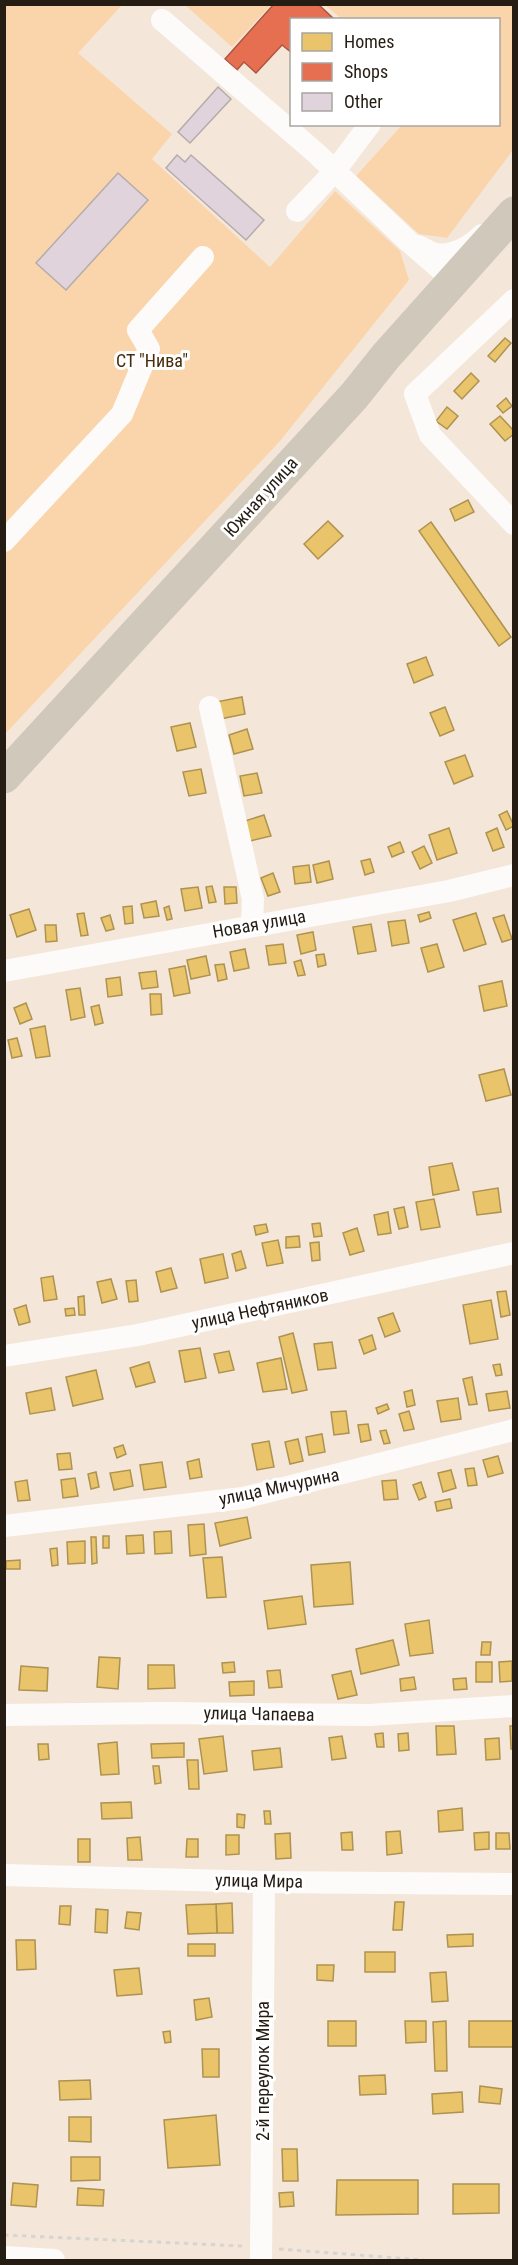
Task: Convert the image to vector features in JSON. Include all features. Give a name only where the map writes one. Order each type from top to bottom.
[{"type":"highway","name":"Южная улица","points":[[4,777],[354,396],[513,213]]},
{"type":"street","points":[[162,20],[315,153],[453,280]]},
{"type":"street","points":[[297,210],[334,172],[368,126]]},
{"type":"street","points":[[408,241],[437,254],[457,252],[475,243],[513,205]]},
{"type":"street","points":[[354,396],[425,300],[428,277],[425,264],[408,241]]},
{"type":"street","points":[[4,541],[122,414],[149,349],[138,330],[203,257]]},
{"type":"street","points":[[513,300],[415,394],[430,435],[513,524]]},
{"type":"street","points":[[210,707],[253,899],[252,925]]},
{"type":"street","name":"Новая улица","points":[[4,971],[449,891],[513,874]]},
{"type":"street","name":"улица Нефтяников","points":[[4,1356],[138,1335],[513,1253]]},
{"type":"street","name":"улица Мичурина","points":[[4,1526],[243,1498],[513,1430]]},
{"type":"street","name":"улица Чапаева","points":[[4,1715],[164,1713],[369,1715],[513,1706]]},
{"type":"street","name":"улица Мира","points":[[4,1875],[264,1882],[513,1884]]},
{"type":"street","name":"2-й переулок Мира","points":[[261,2254],[264,1882]]},
{"type":"street","points":[[4,2257],[54,2260]]},
{"type":"path","points":[[4,2235],[261,2254],[424,2260]]},
{"type":"green space","name":"СТ \"Нива\"","points":[[5,5],[122,5],[78,53],[172,134],[152,159],[270,267],[335,191],[400,251],[409,280],[280,441],[5,734]]},
{"type":"green space","points":[[185,5],[271,5],[232,47]]},
{"type":"green space","points":[[325,5],[513,5],[513,150],[447,238],[419,234],[356,176],[401,126],[500,126],[500,18],[341,18]]},
{"type":"building: Homes","points":[[505,338],[511,343],[495,362],[488,356]]},
{"type":"building: Homes","points":[[471,373],[479,381],[462,399],[454,391]]},
{"type":"building: Homes","points":[[506,398],[512,406],[503,413],[497,406]]},
{"type":"building: Homes","points":[[447,407],[458,416],[447,429],[436,421]]},
{"type":"building: Homes","points":[[500,416],[514,431],[514,434],[505,441],[490,424]]},
{"type":"building: Homes","points":[[468,500],[474,512],[455,521],[450,509]]},
{"type":"building: Homes","points":[[328,521],[343,536],[318,559],[304,544]]},
{"type":"building: Homes","points":[[431,522],[511,637],[499,646],[419,531]]},
{"type":"building: Homes","points":[[426,657],[433,675],[414,683],[407,664]]},
{"type":"building: Homes","points":[[242,697],[245,714],[220,719],[216,702]]},
{"type":"building: Homes","points":[[445,707],[454,730],[440,736],[430,713]]},
{"type":"building: Homes","points":[[190,723],[196,747],[177,751],[171,727]]},
{"type":"building: Homes","points":[[247,729],[253,749],[234,754],[229,735]]},
{"type":"building: Homes","points":[[465,755],[473,776],[454,784],[445,762]]},
{"type":"building: Homes","points":[[201,769],[206,793],[189,796],[183,772]]},
{"type":"building: Homes","points":[[257,773],[262,793],[244,796],[240,776]]},
{"type":"building: Homes","points":[[507,811],[514,826],[506,830],[499,815]]},
{"type":"building: Homes","points":[[264,815],[271,836],[250,841],[245,821]]},
{"type":"building: Homes","points":[[449,828],[457,853],[437,860],[429,835]]},
{"type":"building: Homes","points":[[497,828],[504,847],[493,851],[486,833]]},
{"type":"building: Homes","points":[[400,842],[404,852],[392,857],[388,847]]},
{"type":"building: Homes","points":[[424,846],[432,863],[420,869],[412,852]]},
{"type":"building: Homes","points":[[370,859],[374,872],[365,875],[361,861]]},
{"type":"building: Homes","points":[[329,861],[333,879],[317,883],[313,865]]},
{"type":"building: Homes","points":[[309,865],[311,882],[295,884],[293,867]]},
{"type":"building: Homes","points":[[273,873],[280,892],[268,896],[261,878]]},
{"type":"building: Homes","points":[[212,886],[216,902],[209,903],[206,887]]},
{"type":"building: Homes","points":[[198,887],[202,908],[185,911],[181,889]]},
{"type":"building: Homes","points":[[224,887],[236,887],[237,903],[225,904]]},
{"type":"building: Homes","points":[[156,901],[159,916],[144,918],[141,904]]},
{"type":"building: Homes","points":[[132,906],[133,923],[125,924],[123,907]]},
{"type":"building: Homes","points":[[169,906],[172,919],[167,920],[164,908]]},
{"type":"building: Homes","points":[[29,909],[36,930],[17,937],[10,915]]},
{"type":"building: Homes","points":[[429,912],[431,918],[420,922],[418,915]]},
{"type":"building: Homes","points":[[84,913],[88,935],[81,936],[77,914]]},
{"type":"building: Homes","points":[[476,913],[486,944],[464,951],[453,920]]},
{"type":"building: Homes","points":[[110,915],[114,929],[106,931],[101,918]]},
{"type":"building: Homes","points":[[504,915],[512,939],[502,942],[493,918]]},
{"type":"building: Homes","points":[[405,920],[409,943],[392,946],[388,922]]},
{"type":"building: Homes","points":[[371,924],[376,951],[358,954],[353,927]]},
{"type":"building: Homes","points":[[45,925],[56,925],[57,941],[46,942]]},
{"type":"building: Homes","points":[[313,932],[316,950],[301,954],[297,935]]},
{"type":"building: Homes","points":[[283,944],[286,963],[269,965],[266,946]]},
{"type":"building: Homes","points":[[437,944],[444,967],[428,972],[421,948]]},
{"type":"building: Homes","points":[[245,949],[249,968],[234,971],[230,952]]},
{"type":"building: Homes","points":[[324,954],[326,965],[318,967],[316,955]]},
{"type":"building: Homes","points":[[206,956],[210,975],[191,979],[187,960]]},
{"type":"building: Homes","points":[[301,960],[305,975],[298,976],[294,962]]},
{"type":"building: Homes","points":[[224,964],[227,979],[218,981],[215,965]]},
{"type":"building: Homes","points":[[185,966],[190,993],[174,996],[169,969]]},
{"type":"building: Homes","points":[[156,971],[158,987],[142,989],[139,973]]},
{"type":"building: Homes","points":[[120,977],[122,995],[108,997],[106,979]]},
{"type":"building: Homes","points":[[502,981],[507,1006],[484,1011],[479,986]]},
{"type":"building: Homes","points":[[80,988],[85,1017],[71,1020],[66,990]]},
{"type":"building: Homes","points":[[150,994],[161,994],[162,1014],[151,1015]]},
{"type":"building: Homes","points":[[26,1003],[32,1019],[20,1024],[14,1008]]},
{"type":"building: Homes","points":[[99,1005],[103,1023],[95,1025],[91,1007]]},
{"type":"building: Homes","points":[[45,1026],[50,1056],[36,1058],[30,1029]]},
{"type":"building: Homes","points":[[17,1038],[22,1056],[12,1058],[8,1040]]},
{"type":"building: Homes","points":[[504,1069],[511,1095],[486,1101],[479,1075]]},
{"type":"building: Homes","points":[[452,1163],[459,1190],[433,1195],[429,1167]]},
{"type":"building: Homes","points":[[498,1188],[501,1212],[477,1215],[473,1192]]},
{"type":"building: Homes","points":[[434,1199],[440,1227],[421,1230],[416,1202]]},
{"type":"building: Homes","points":[[404,1207],[408,1227],[399,1229],[394,1209]]},
{"type":"building: Homes","points":[[388,1212],[391,1233],[378,1235],[374,1215]]},
{"type":"building: Homes","points":[[320,1223],[322,1236],[314,1237],[312,1224]]},
{"type":"building: Homes","points":[[266,1224],[268,1232],[256,1235],[254,1226]]},
{"type":"building: Homes","points":[[357,1228],[364,1251],[350,1255],[343,1233]]},
{"type":"building: Homes","points":[[299,1236],[300,1247],[286,1248],[286,1237]]},
{"type":"building: Homes","points":[[278,1240],[283,1263],[267,1266],[262,1243]]},
{"type":"building: Homes","points":[[319,1242],[320,1260],[312,1261],[310,1243]]},
{"type":"building: Homes","points":[[241,1251],[246,1268],[236,1271],[232,1254]]},
{"type":"building: Homes","points":[[223,1254],[228,1278],[205,1283],[200,1259]]},
{"type":"building: Homes","points":[[171,1268],[177,1288],[161,1292],[156,1272]]},
{"type":"building: Homes","points":[[53,1276],[57,1299],[44,1301],[41,1278]]},
{"type":"building: Homes","points":[[111,1279],[117,1299],[102,1303],[97,1282]]},
{"type":"building: Homes","points":[[136,1280],[138,1301],[129,1302],[126,1281]]},
{"type":"building: Homes","points":[[506,1291],[510,1315],[501,1317],[497,1292]]},
{"type":"building: Homes","points":[[84,1296],[85,1315],[79,1315],[78,1297]]},
{"type":"building: Homes","points":[[491,1300],[498,1339],[470,1344],[463,1305]]},
{"type":"building: Homes","points":[[26,1305],[30,1322],[19,1325],[14,1309]]},
{"type":"building: Homes","points":[[74,1308],[75,1315],[66,1316],[65,1309]]},
{"type":"building: Homes","points":[[393,1313],[400,1331],[385,1337],[378,1318]]},
{"type":"building: Homes","points":[[293,1333],[307,1390],[292,1393],[279,1337]]},
{"type":"building: Homes","points":[[372,1335],[376,1349],[364,1354],[359,1340]]},
{"type":"building: Homes","points":[[332,1342],[336,1368],[318,1370],[314,1344]]},
{"type":"building: Homes","points":[[200,1348],[206,1378],[185,1382],[179,1351]]},
{"type":"building: Homes","points":[[229,1351],[234,1370],[219,1373],[214,1354]]},
{"type":"building: Homes","points":[[281,1358],[287,1389],[263,1392],[257,1363]]},
{"type":"building: Homes","points":[[149,1362],[155,1382],[136,1387],[130,1368]]},
{"type":"building: Homes","points":[[500,1364],[502,1375],[496,1376],[493,1365]]},
{"type":"building: Homes","points":[[96,1370],[103,1399],[73,1406],[66,1377]]},
{"type":"building: Homes","points":[[472,1377],[477,1404],[469,1405],[463,1379]]},
{"type":"building: Homes","points":[[51,1388],[55,1410],[30,1414],[26,1393]]},
{"type":"building: Homes","points":[[412,1390],[415,1405],[407,1407],[404,1392]]},
{"type":"building: Homes","points":[[507,1391],[510,1408],[489,1411],[486,1394]]},
{"type":"building: Homes","points":[[458,1398],[461,1419],[441,1422],[437,1401]]},
{"type":"building: Homes","points":[[387,1404],[389,1409],[378,1414],[376,1408]]},
{"type":"building: Homes","points":[[346,1411],[349,1433],[334,1435],[331,1412]]},
{"type":"building: Homes","points":[[409,1411],[414,1429],[404,1431],[399,1414]]},
{"type":"building: Homes","points":[[368,1424],[371,1440],[361,1442],[358,1425]]},
{"type":"building: Homes","points":[[386,1430],[390,1443],[384,1444],[380,1431]]},
{"type":"building: Homes","points":[[322,1434],[325,1452],[309,1455],[306,1437]]},
{"type":"building: Homes","points":[[298,1439],[303,1461],[290,1464],[285,1442]]},
{"type":"building: Homes","points":[[269,1441],[274,1467],[257,1470],[252,1444]]},
{"type":"building: Homes","points":[[123,1445],[126,1454],[117,1458],[114,1448]]},
{"type":"building: Homes","points":[[70,1453],[72,1469],[59,1470],[57,1454]]},
{"type":"building: Homes","points":[[498,1456],[503,1473],[488,1477],[483,1460]]},
{"type":"building: Homes","points":[[199,1459],[202,1477],[190,1479],[187,1462]]},
{"type":"building: Homes","points":[[162,1462],[166,1487],[144,1490],[140,1465]]},
{"type":"building: Homes","points":[[474,1468],[477,1485],[468,1486],[465,1469]]},
{"type":"building: Homes","points":[[130,1470],[133,1486],[114,1490],[110,1473]]},
{"type":"building: Homes","points":[[451,1470],[456,1488],[443,1492],[438,1473]]},
{"type":"building: Homes","points":[[96,1472],[99,1487],[91,1489],[88,1474]]},
{"type":"building: Homes","points":[[75,1478],[78,1496],[63,1498],[61,1480]]},
{"type":"building: Homes","points":[[27,1480],[30,1500],[18,1501],[15,1482]]},
{"type":"building: Homes","points":[[396,1480],[398,1499],[384,1500],[382,1481]]},
{"type":"building: Homes","points":[[421,1482],[426,1497],[419,1500],[413,1485]]},
{"type":"building: Homes","points":[[450,1499],[452,1508],[437,1511],[435,1502]]},
{"type":"building: Homes","points":[[247,1517],[251,1538],[220,1546],[215,1523]]},
{"type":"building: Homes","points":[[204,1524],[206,1554],[190,1556],[188,1525]]},
{"type":"building: Homes","points":[[171,1531],[172,1553],[155,1554],[154,1532]]},
{"type":"building: Homes","points":[[143,1535],[144,1553],[127,1554],[126,1536]]},
{"type":"building: Homes","points":[[103,1536],[109,1536],[109,1548],[103,1548]]},
{"type":"building: Homes","points":[[91,1537],[96,1537],[97,1563],[92,1564]]},
{"type":"building: Homes","points":[[85,1541],[85,1563],[68,1564],[67,1542]]},
{"type":"building: Homes","points":[[57,1548],[58,1565],[52,1566],[50,1549]]},
{"type":"building: Homes","points":[[222,1557],[226,1597],[207,1598],[203,1558]]},
{"type":"building: Homes","points":[[20,1560],[20,1569],[6,1569],[6,1561]]},
{"type":"building: Homes","points":[[350,1562],[353,1604],[314,1607],[311,1565]]},
{"type":"building: Homes","points":[[302,1596],[306,1624],[268,1629],[264,1601]]},
{"type":"building: Homes","points":[[429,1620],[433,1653],[410,1656],[405,1624]]},
{"type":"building: Homes","points":[[393,1640],[399,1665],[361,1674],[356,1649]]},
{"type":"building: Homes","points":[[482,1642],[491,1642],[490,1655],[481,1655]]},
{"type":"building: Homes","points":[[99,1657],[120,1658],[118,1689],[97,1687]]},
{"type":"building: Homes","points":[[512,1661],[512,1681],[500,1682],[499,1662]]},
{"type":"building: Homes","points":[[234,1662],[235,1672],[223,1673],[222,1663]]},
{"type":"building: Homes","points":[[476,1662],[492,1662],[492,1682],[476,1682]]},
{"type":"building: Homes","points":[[148,1665],[174,1665],[175,1688],[148,1689]]},
{"type":"building: Homes","points":[[21,1666],[48,1668],[47,1691],[19,1690]]},
{"type":"building: Homes","points":[[280,1670],[282,1687],[269,1688],[267,1671]]},
{"type":"building: Homes","points":[[351,1671],[357,1695],[338,1699],[332,1675]]},
{"type":"building: Homes","points":[[414,1677],[416,1689],[401,1691],[400,1679]]},
{"type":"building: Homes","points":[[466,1678],[467,1689],[454,1690],[453,1679]]},
{"type":"building: Homes","points":[[254,1681],[254,1695],[230,1696],[229,1682]]},
{"type":"building: Homes","points":[[436,1726],[454,1726],[456,1754],[437,1755]]},
{"type":"building: Homes","points":[[510,1726],[514,1726],[514,1749],[511,1749]]},
{"type":"building: Homes","points":[[383,1733],[384,1747],[377,1747],[375,1734]]},
{"type":"building: Homes","points":[[408,1733],[409,1750],[399,1751],[398,1734]]},
{"type":"building: Homes","points":[[223,1736],[227,1771],[204,1774],[199,1739]]},
{"type":"building: Homes","points":[[342,1736],[346,1758],[332,1760],[329,1738]]},
{"type":"building: Homes","points":[[499,1738],[500,1759],[486,1760],[485,1739]]},
{"type":"building: Homes","points":[[117,1742],[119,1774],[101,1775],[98,1744]]},
{"type":"building: Homes","points":[[184,1743],[184,1757],[152,1758],[151,1744]]},
{"type":"building: Homes","points":[[38,1744],[48,1744],[49,1759],[39,1760]]},
{"type":"building: Homes","points":[[280,1748],[282,1767],[254,1770],[252,1751]]},
{"type":"building: Homes","points":[[187,1760],[198,1760],[199,1789],[189,1789]]},
{"type":"building: Homes","points":[[153,1766],[159,1766],[161,1783],[155,1784]]},
{"type":"building: Homes","points":[[131,1802],[132,1818],[102,1819],[101,1803]]},
{"type":"building: Homes","points":[[462,1808],[463,1830],[439,1832],[438,1811]]},
{"type":"building: Homes","points":[[264,1811],[270,1811],[271,1824],[265,1824]]},
{"type":"building: Homes","points":[[237,1814],[245,1815],[244,1828],[237,1827]]},
{"type":"building: Homes","points":[[400,1831],[402,1853],[387,1855],[386,1832]]},
{"type":"building: Homes","points":[[352,1832],[353,1850],[342,1850],[341,1833]]},
{"type":"building: Homes","points":[[489,1832],[489,1849],[475,1850],[474,1833]]},
{"type":"building: Homes","points":[[290,1833],[291,1858],[276,1859],[275,1834]]},
{"type":"building: Homes","points":[[496,1833],[509,1833],[510,1849],[496,1849]]},
{"type":"building: Homes","points":[[226,1835],[239,1835],[239,1854],[226,1855]]},
{"type":"building: Homes","points":[[140,1837],[142,1860],[128,1860],[127,1838]]},
{"type":"building: Homes","points":[[78,1839],[90,1839],[90,1862],[78,1862]]},
{"type":"building: Homes","points":[[187,1839],[198,1839],[198,1857],[186,1857]]},
{"type":"building: Homes","points":[[395,1902],[404,1902],[402,1930],[393,1930]]},
{"type":"building: Homes","points":[[232,1903],[233,1933],[217,1933],[216,1904]]},
{"type":"building: Homes","points":[[216,1904],[217,1933],[188,1934],[186,1905]]},
{"type":"building: Homes","points":[[60,1906],[71,1906],[70,1925],[59,1924]]},
{"type":"building: Homes","points":[[96,1909],[108,1910],[107,1933],[95,1932]]},
{"type":"building: Homes","points":[[127,1912],[141,1913],[139,1930],[125,1928]]},
{"type":"building: Homes","points":[[473,1934],[473,1946],[448,1947],[447,1935]]},
{"type":"building: Homes","points":[[16,1940],[35,1940],[36,1969],[17,1970]]},
{"type":"building: Homes","points":[[188,1944],[215,1944],[215,1956],[188,1956]]},
{"type":"building: Homes","points":[[365,1952],[395,1952],[395,1972],[365,1972]]},
{"type":"building: Homes","points":[[317,1965],[334,1965],[333,1981],[317,1980]]},
{"type":"building: Homes","points":[[139,1968],[142,1994],[117,1996],[114,1970]]},
{"type":"building: Homes","points":[[446,1972],[448,2001],[432,2002],[430,1973]]},
{"type":"building: Homes","points":[[209,1998],[212,2017],[196,2020],[194,2000]]},
{"type":"building: Homes","points":[[328,2021],[356,2021],[356,2046],[328,2046]]},
{"type":"building: Homes","points":[[405,2021],[426,2021],[426,2042],[406,2043]]},
{"type":"building: Homes","points":[[446,2021],[447,2071],[435,2071],[433,2022]]},
{"type":"building: Homes","points":[[469,2021],[514,2021],[514,2047],[469,2047]]},
{"type":"building: Homes","points":[[170,2031],[171,2042],[165,2043],[163,2032]]},
{"type":"building: Homes","points":[[202,2049],[219,2049],[219,2077],[203,2077]]},
{"type":"building: Homes","points":[[385,2075],[386,2094],[360,2095],[359,2076]]},
{"type":"building: Homes","points":[[90,2080],[91,2099],[60,2100],[59,2081]]},
{"type":"building: Homes","points":[[480,2086],[502,2089],[500,2104],[479,2102]]},
{"type":"building: Homes","points":[[462,2092],[463,2112],[433,2114],[432,2094]]},
{"type":"building: Homes","points":[[216,2115],[220,2165],[168,2168],[164,2120]]},
{"type":"building: Homes","points":[[69,2117],[91,2117],[91,2142],[69,2141]]},
{"type":"building: Homes","points":[[282,2149],[297,2149],[298,2181],[283,2181]]},
{"type":"building: Homes","points":[[71,2157],[100,2157],[100,2180],[71,2181]]},
{"type":"building: Homes","points":[[337,2180],[418,2180],[418,2214],[336,2215]]},
{"type":"building: Homes","points":[[13,2183],[38,2185],[36,2207],[11,2205]]},
{"type":"building: Homes","points":[[453,2184],[499,2184],[499,2213],[453,2214]]},
{"type":"building: Homes","points":[[78,2188],[104,2190],[103,2206],[77,2205]]},
{"type":"building: Homes","points":[[293,2192],[294,2206],[280,2207],[279,2193]]},
{"type":"building: Shops","points":[[274,4],[318,4],[333,18],[290,18],[290,51],[282,45],[256,73],[244,62],[237,70],[225,59]]},
{"type":"building: Other","points":[[218,87],[231,99],[190,143],[178,132]]},
{"type":"building: Other","points":[[177,155],[185,162],[191,155],[264,220],[246,240],[166,168]]},
{"type":"building: Other","points":[[118,173],[148,200],[66,290],[36,263]]}]
